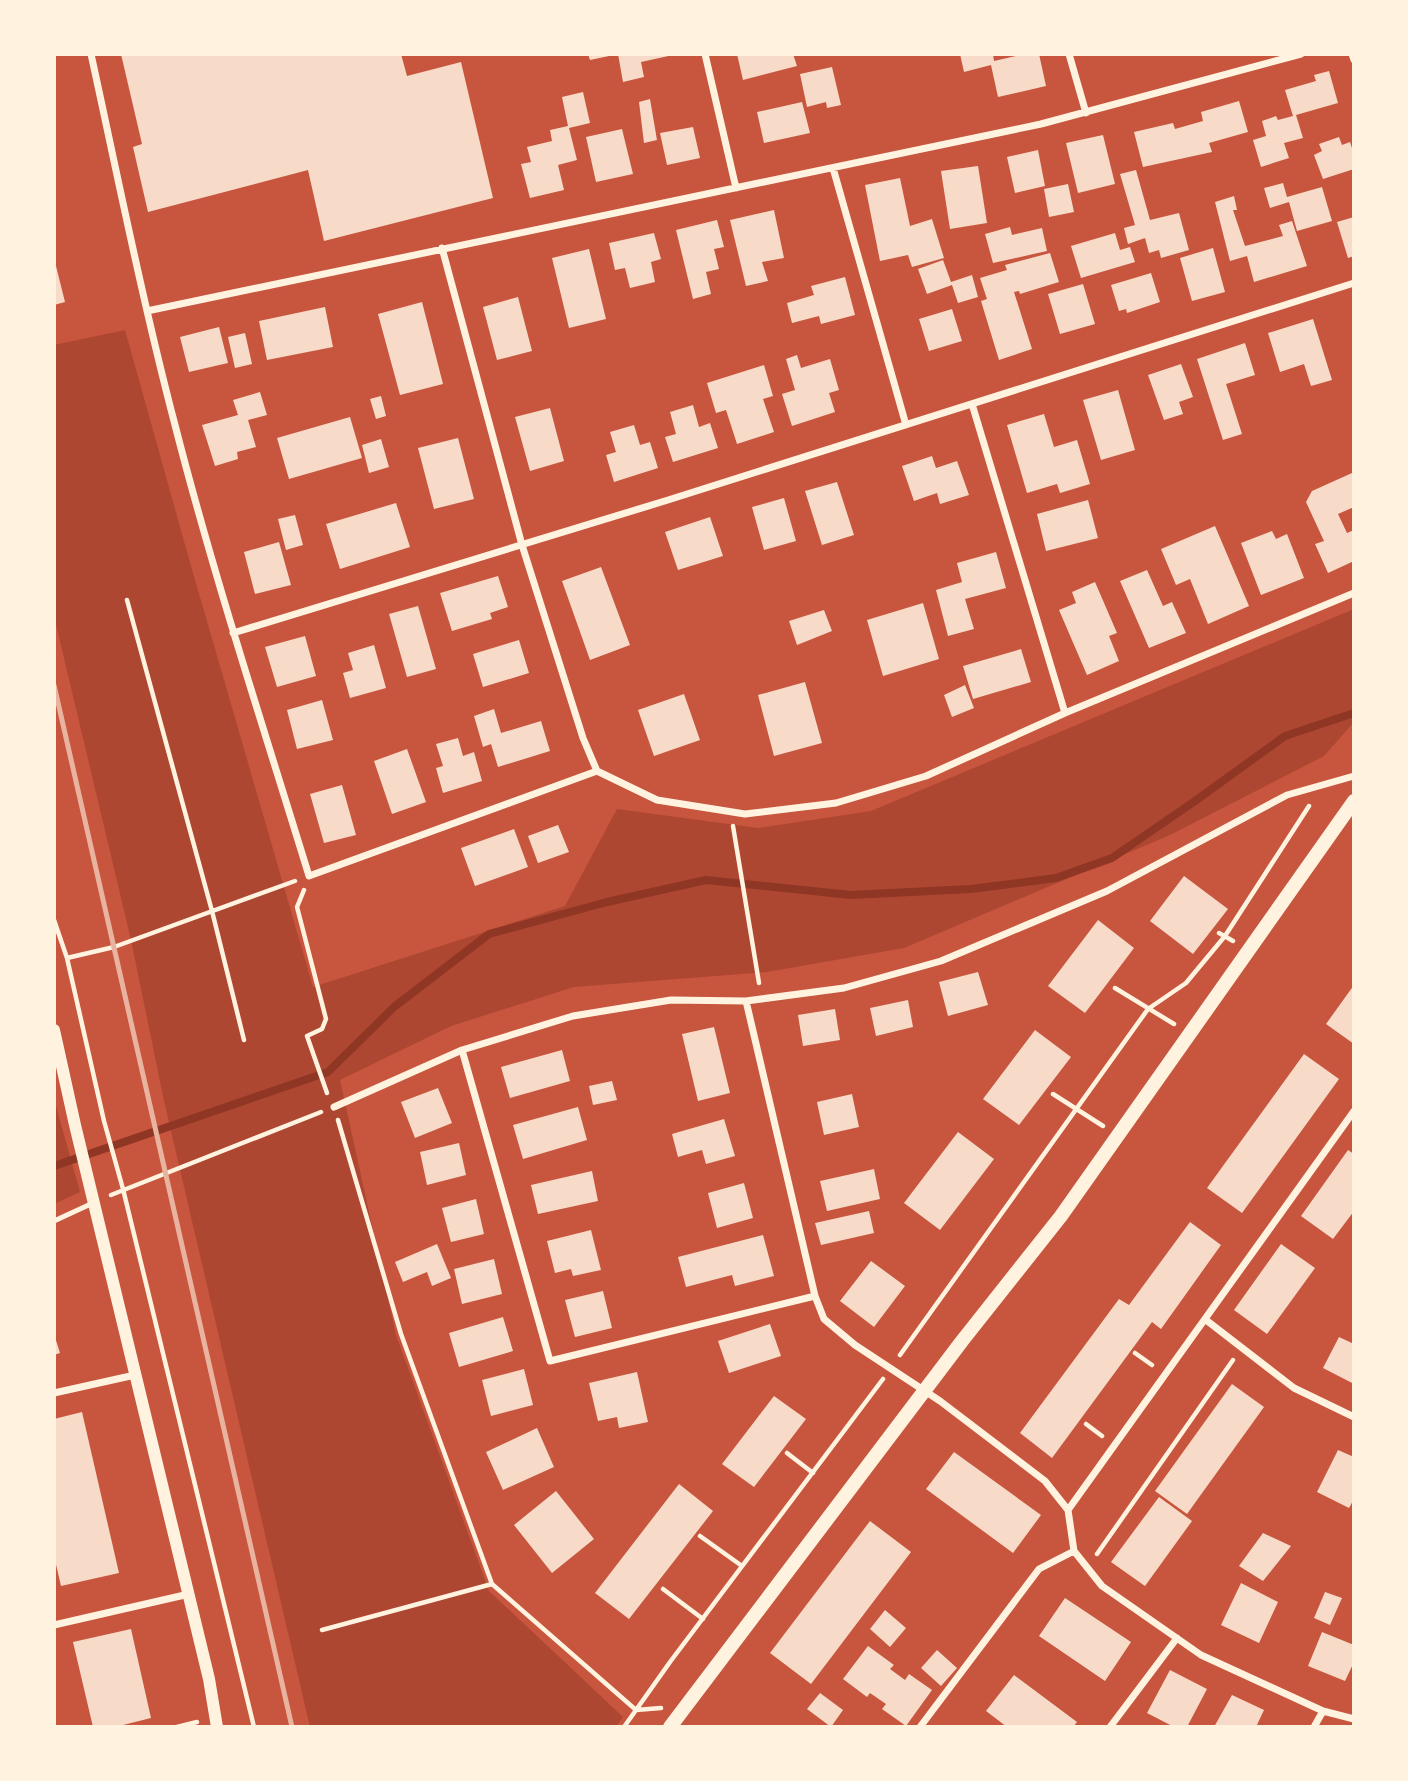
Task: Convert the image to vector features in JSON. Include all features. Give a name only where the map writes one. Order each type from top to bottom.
[{"type":"main road","points":[[670,1727],[923,1391],[1061,1216],[1354,801]]},
{"type":"street","points":[[91,54],[175,426],[233,633],[309,876],[597,771]]},
{"type":"street","points":[[705,54],[736,188]]},
{"type":"street","points":[[1069,54],[1086,113]]},
{"type":"street","points":[[147,311],[1086,113],[1301,54]]},
{"type":"street","points":[[1352,54],[1354,60]]},
{"type":"street","points":[[833,168],[906,425]]},
{"type":"street","points":[[442,248],[522,545],[581,731],[597,771],[657,800],[746,814],[847,800],[926,776],[1065,713],[1354,593]]},
{"type":"street","points":[[233,633],[522,545],[1354,283]]},
{"type":"street","points":[[972,404],[1065,713]]},
{"type":"street","points":[[334,1107],[462,1050],[573,1016],[671,1000],[746,1001],[844,988],[941,961],[1107,891],[1287,795],[1354,776]]},
{"type":"street","points":[[746,1001],[815,1296],[824,1319],[855,1345],[923,1391],[1045,1481],[1068,1510],[1074,1551],[1102,1587],[1201,1655],[1323,1711],[1354,1719]]},
{"type":"street","points":[[54,1030],[209,1679],[217,1727]]},
{"type":"street","points":[[462,1050],[550,1362],[815,1296]]},
{"type":"street","points":[[1068,1510],[1354,1111]]},
{"type":"street","points":[[1206,1320],[1294,1388],[1354,1417]]},
{"type":"street","points":[[54,1393],[135,1375]]},
{"type":"street","points":[[920,1727],[1039,1569],[1074,1551]]},
{"type":"street","points":[[54,1625],[189,1594]]},
{"type":"street","points":[[1110,1727],[1177,1638]]},
{"type":"street","points":[[1314,1727],[1323,1711]]},
{"type":"lane","points":[[54,1221],[94,1202]]},
{"type":"path","points":[[127,600],[212,911],[243,1040]]},
{"type":"path","points":[[624,1727],[891,1369],[1148,1009],[1186,983],[1225,936],[1323,785]]},
{"type":"path","points":[[731,811],[762,999]]},
{"type":"path","points":[[67,958],[114,947],[309,876]]},
{"type":"path","points":[[309,876],[297,907],[327,1019],[322,1029],[307,1036],[327,1092]]},
{"type":"path","points":[[54,920],[67,958],[104,1121],[123,1189],[254,1727]]},
{"type":"path","points":[[1115,988],[1190,1034]]},
{"type":"path","points":[[1054,1094],[1117,1136]]},
{"type":"path","points":[[94,1202],[334,1107],[401,1334],[492,1584],[636,1710]]},
{"type":"path","points":[[1087,1568],[1241,1348]]},
{"type":"path","points":[[788,1453],[813,1473]]},
{"type":"path","points":[[700,1536],[742,1566]]},
{"type":"path","points":[[322,1630],[492,1584]]},
{"type":"path","points":[[663,1589],[703,1619]]},
{"type":"shaded area","points":[[125,330],[313,987],[565,906],[617,809],[758,828],[871,811],[1354,609],[1354,722],[1324,756],[1170,835],[904,948],[767,972],[574,987],[451,1026],[340,1080],[396,1335],[489,1591],[623,1717],[616,1727],[310,1727],[164,1101],[131,940],[54,616],[54,345]]},
{"type":"shaded area","points":[[54,1099],[80,1192],[54,1204]]},
{"type":"building","points":[[121,54],[401,54],[407,76],[461,62],[493,198],[324,241],[308,170],[148,212],[133,147],[142,144]]},
{"type":"building","points":[[588,54],[614,54],[614,55],[590,60]]},
{"type":"building","points":[[618,54],[673,55],[641,62],[644,77],[623,82]]},
{"type":"building","points":[[737,54],[793,54],[797,66],[743,80]]},
{"type":"building","points":[[960,54],[993,54],[994,61],[1025,54],[1039,54],[1046,86],[998,97],[991,65],[964,72]]},
{"type":"building","points":[[832,67],[841,105],[827,108],[826,102],[807,107],[800,74]]},
{"type":"building","points":[[1329,71],[1338,103],[1296,115],[1303,138],[1284,143],[1289,158],[1261,167],[1253,140],[1266,136],[1262,121],[1276,116],[1278,120],[1293,116],[1285,90],[1316,81],[1314,75]]},
{"type":"building","points":[[583,92],[590,123],[569,128],[577,160],[558,165],[564,190],[530,198],[521,164],[531,162],[527,147],[552,141],[550,130],[568,126],[562,97]]},
{"type":"building","points":[[650,99],[657,140],[644,143],[639,102]]},
{"type":"building","points":[[1239,101],[1248,132],[1209,143],[1212,152],[1143,167],[1134,132],[1173,123],[1175,129],[1203,121],[1201,112]]},
{"type":"building","points":[[802,102],[810,133],[764,143],[757,112]]},
{"type":"building","points":[[693,127],[700,158],[667,165],[660,133]]},
{"type":"building","points":[[622,129],[633,174],[596,182],[586,137]]},
{"type":"building","points":[[1103,135],[1115,184],[1078,193],[1066,143]]},
{"type":"building","points":[[1339,137],[1342,145],[1350,142],[1354,154],[1354,169],[1323,179],[1314,155],[1322,151],[1319,144]]},
{"type":"building","points":[[1038,150],[1045,186],[1015,193],[1007,157]]},
{"type":"building","points":[[978,166],[987,223],[950,229],[941,171]]},
{"type":"building","points":[[1136,170],[1150,220],[1179,213],[1189,250],[1161,258],[1159,250],[1149,253],[1145,238],[1128,244],[1124,228],[1135,225],[1120,174]]},
{"type":"building","points":[[900,178],[910,226],[932,219],[944,258],[912,267],[908,255],[880,261],[865,185]]},
{"type":"building","points":[[1283,183],[1287,197],[1322,187],[1332,221],[1297,231],[1289,202],[1270,208],[1264,188]]},
{"type":"building","points":[[1068,184],[1074,212],[1049,217],[1044,189]]},
{"type":"building","points":[[1234,196],[1237,210],[1233,210],[1245,246],[1283,236],[1279,225],[1292,221],[1307,266],[1254,282],[1247,256],[1230,261],[1215,202]]},
{"type":"building","points":[[774,210],[784,258],[762,262],[768,281],[746,286],[730,220]]},
{"type":"building","points":[[1354,217],[1354,256],[1348,258],[1337,222]]},
{"type":"building","points":[[717,220],[724,247],[714,249],[719,269],[706,272],[711,294],[693,299],[676,230]]},
{"type":"building","points":[[1010,227],[1012,235],[1042,228],[1047,251],[993,263],[985,234]]},
{"type":"building","points":[[654,233],[661,259],[651,262],[655,282],[630,288],[625,268],[615,270],[609,243]]},
{"type":"building","points":[[1115,233],[1120,250],[1130,247],[1135,262],[1081,278],[1071,246]]},
{"type":"building","points":[[1213,248],[1225,292],[1192,301],[1180,258]]},
{"type":"building","points":[[589,249],[606,319],[569,328],[552,258]]},
{"type":"building","points":[[1050,253],[1059,282],[1020,294],[1019,291],[1014,292],[1032,349],[999,360],[981,301],[987,299],[980,278],[1007,270],[1005,265]]},
{"type":"building","points":[[54,258],[65,302],[54,305]]},
{"type":"building","points":[[943,260],[951,282],[972,275],[978,297],[958,303],[952,285],[927,294],[918,269]]},
{"type":"building","points":[[1151,273],[1160,302],[1127,313],[1126,309],[1119,311],[1111,285]]},
{"type":"building","points":[[845,277],[855,315],[821,324],[819,316],[792,323],[787,303],[814,295],[811,286]]},
{"type":"building","points":[[1083,284],[1095,324],[1060,334],[1048,294]]},
{"type":"building","points":[[518,297],[532,351],[497,360],[483,307]]},
{"type":"building","points":[[422,302],[443,384],[400,395],[378,314]]},
{"type":"building","points":[[325,307],[333,347],[267,360],[259,321]]},
{"type":"building","points":[[952,309],[962,341],[929,351],[919,319]]},
{"type":"building","points":[[1313,319],[1332,380],[1311,386],[1304,364],[1280,372],[1268,333]]},
{"type":"building","points":[[219,327],[228,363],[189,372],[180,337]]},
{"type":"building","points":[[245,333],[252,364],[235,368],[228,337]]},
{"type":"building","points":[[1245,343],[1255,375],[1226,384],[1242,434],[1223,440],[1197,359]]},
{"type":"building","points":[[797,355],[801,368],[830,359],[839,390],[829,393],[835,412],[792,426],[782,394],[795,390],[786,359]]},
{"type":"building","points":[[1181,364],[1193,397],[1179,402],[1183,414],[1164,420],[1148,375]]},
{"type":"building","points":[[764,365],[773,396],[763,399],[774,432],[737,444],[726,410],[716,413],[707,383]]},
{"type":"building","points":[[1118,390],[1135,450],[1101,460],[1083,400]]},
{"type":"building","points":[[260,392],[267,415],[248,420],[256,447],[237,452],[238,459],[215,466],[202,425],[238,415],[233,400]]},
{"type":"building","points":[[381,396],[386,416],[376,419],[370,399]]},
{"type":"building","points":[[693,405],[699,427],[710,423],[718,448],[673,462],[665,437],[676,434],[670,412]]},
{"type":"building","points":[[550,408],[564,461],[530,471],[515,417]]},
{"type":"building","points":[[1044,414],[1054,447],[1077,440],[1090,484],[1060,493],[1057,484],[1027,493],[1007,425]]},
{"type":"building","points":[[350,417],[362,458],[289,479],[277,438]]},
{"type":"building","points":[[634,425],[640,445],[650,442],[658,468],[614,482],[606,455],[616,452],[610,432]]},
{"type":"building","points":[[458,438],[474,499],[434,509],[418,448]]},
{"type":"building","points":[[381,439],[389,467],[369,473],[362,445]]},
{"type":"building","points":[[932,456],[936,468],[957,461],[969,495],[940,504],[937,493],[914,501],[902,466]]},
{"type":"building","points":[[1352,473],[1354,507],[1338,514],[1347,533],[1354,530],[1354,561],[1328,573],[1315,544],[1324,541],[1306,502],[1312,491]]},
{"type":"building","points":[[837,482],[854,535],[822,545],[805,491]]},
{"type":"building","points":[[784,498],[796,541],[764,550],[752,507]]},
{"type":"building","points":[[1088,500],[1098,538],[1046,551],[1037,514]]},
{"type":"building","points":[[396,503],[410,547],[340,569],[326,524]]},
{"type":"building","points":[[295,515],[303,545],[286,550],[278,519]]},
{"type":"building","points":[[710,517],[723,556],[678,570],[665,532]]},
{"type":"building","points":[[1215,526],[1249,606],[1208,624],[1190,579],[1176,585],[1161,549]]},
{"type":"building","points":[[1272,531],[1276,539],[1287,534],[1304,578],[1261,595],[1241,543]]},
{"type":"building","points":[[279,542],[291,585],[255,594],[244,552]]},
{"type":"building","points":[[996,552],[1006,588],[965,599],[974,629],[948,636],[936,590],[962,582],[957,563]]},
{"type":"building","points":[[601,567],[630,645],[590,660],[562,581]]},
{"type":"building","points":[[1147,570],[1163,606],[1172,602],[1186,633],[1149,648],[1120,581]]},
{"type":"building","points":[[498,576],[508,607],[490,613],[492,619],[452,631],[440,593]]},
{"type":"building","points":[[1095,582],[1117,633],[1109,636],[1119,661],[1087,675],[1059,610],[1076,603],[1072,592]]},
{"type":"building","points":[[923,603],[939,659],[883,676],[867,620]]},
{"type":"building","points":[[418,606],[436,669],[407,677],[389,614]]},
{"type":"building","points":[[824,610],[832,631],[797,645],[789,621]]},
{"type":"building","points":[[305,636],[316,676],[277,687],[265,647]]},
{"type":"building","points":[[519,640],[529,673],[483,687],[473,654]]},
{"type":"building","points":[[374,645],[386,688],[350,698],[343,673],[353,670],[348,653]]},
{"type":"building","points":[[1021,649],[1031,682],[973,699],[963,666]]},
{"type":"building","points":[[805,682],[822,743],[774,756],[758,695]]},
{"type":"building","points":[[965,685],[974,708],[952,717],[944,695]]},
{"type":"building","points":[[684,694],[700,740],[654,756],[638,710]]},
{"type":"building","points":[[322,700],[333,740],[297,749],[287,710]]},
{"type":"building","points":[[494,709],[501,733],[541,721],[550,751],[498,767],[491,744],[483,747],[474,716]]},
{"type":"building","points":[[458,738],[463,756],[474,752],[482,781],[443,793],[436,768],[443,766],[436,744]]},
{"type":"building","points":[[407,749],[426,802],[392,814],[374,761]]},
{"type":"building","points":[[342,785],[356,835],[324,843],[310,794]]},
{"type":"building","points":[[558,825],[569,852],[538,863],[528,836]]},
{"type":"building","points":[[514,829],[528,867],[475,886],[461,848]]},
{"type":"building","points":[[1184,876],[1228,909],[1193,954],[1150,921]]},
{"type":"building","points":[[1098,920],[1134,948],[1085,1013],[1048,986]]},
{"type":"building","points":[[978,972],[988,1005],[948,1016],[939,982]]},
{"type":"building","points":[[1354,985],[1354,1044],[1326,1024]]},
{"type":"building","points":[[908,1000],[913,1027],[876,1036],[870,1008]]},
{"type":"building","points":[[835,1009],[840,1040],[803,1046],[798,1015]]},
{"type":"building","points":[[714,1027],[730,1093],[698,1101],[682,1034]]},
{"type":"building","points":[[1035,1030],[1071,1057],[1019,1125],[983,1099]]},
{"type":"building","points":[[562,1050],[570,1081],[510,1098],[501,1067]]},
{"type":"building","points":[[1304,1054],[1339,1079],[1242,1213],[1207,1188]]},
{"type":"building","points":[[612,1081],[617,1100],[593,1105],[589,1086]]},
{"type":"building","points":[[438,1088],[452,1123],[415,1138],[401,1102]]},
{"type":"building","points":[[852,1094],[859,1127],[824,1135],[817,1102]]},
{"type":"building","points":[[578,1107],[587,1140],[523,1159],[513,1125]]},
{"type":"building","points":[[724,1119],[735,1156],[706,1164],[702,1150],[678,1157],[672,1134]]},
{"type":"building","points":[[958,1132],[994,1159],[940,1230],[904,1203]]},
{"type":"building","points":[[459,1143],[466,1175],[427,1185],[420,1152]]},
{"type":"building","points":[[1348,1150],[1354,1154],[1354,1211],[1333,1239],[1301,1216]]},
{"type":"building","points":[[874,1169],[880,1199],[827,1211],[820,1181]]},
{"type":"building","points":[[592,1171],[598,1201],[538,1214],[531,1185]]},
{"type":"building","points":[[744,1183],[753,1218],[717,1228],[708,1193]]},
{"type":"building","points":[[476,1199],[484,1234],[451,1242],[442,1208]]},
{"type":"building","points":[[869,1211],[874,1233],[821,1245],[815,1223]]},
{"type":"building","points":[[1190,1222],[1221,1245],[1161,1329],[1152,1322],[1052,1458],[1020,1433],[1119,1299],[1129,1305]]},
{"type":"building","points":[[591,1230],[601,1270],[573,1276],[571,1269],[555,1273],[547,1241]]},
{"type":"building","points":[[763,1235],[774,1276],[735,1286],[732,1275],[686,1287],[678,1257]]},
{"type":"building","points":[[437,1244],[451,1278],[432,1286],[427,1272],[403,1282],[395,1262]]},
{"type":"building","points":[[1281,1244],[1315,1268],[1267,1334],[1234,1310]]},
{"type":"building","points":[[494,1259],[502,1294],[462,1304],[454,1269]]},
{"type":"building","points":[[871,1261],[905,1286],[874,1327],[840,1301]]},
{"type":"building","points":[[603,1291],[612,1328],[575,1337],[565,1300]]},
{"type":"building","points":[[503,1317],[513,1351],[459,1367],[449,1333]]},
{"type":"building","points":[[770,1324],[781,1356],[729,1373],[718,1341]]},
{"type":"building","points":[[54,1334],[60,1353],[54,1355]]},
{"type":"building","points":[[1339,1337],[1354,1344],[1354,1384],[1323,1368]]},
{"type":"building","points":[[524,1369],[533,1405],[491,1416],[482,1380]]},
{"type":"building","points":[[637,1372],[648,1422],[619,1428],[617,1417],[598,1421],[589,1383]]},
{"type":"building","points":[[1232,1384],[1264,1407],[1187,1514],[1155,1491]]},
{"type":"building","points":[[774,1396],[806,1419],[754,1487],[722,1464]]},
{"type":"building","points":[[82,1412],[119,1573],[61,1586],[54,1556],[54,1419]]},
{"type":"building","points":[[537,1428],[554,1467],[503,1490],[486,1452]]},
{"type":"building","points":[[1338,1450],[1354,1457],[1354,1499],[1349,1508],[1317,1492]]},
{"type":"building","points":[[954,1452],[1041,1515],[1013,1553],[926,1489]]},
{"type":"building","points":[[679,1484],[713,1511],[629,1619],[595,1593]]},
{"type":"building","points":[[556,1491],[594,1539],[552,1573],[514,1525]]},
{"type":"building","points":[[1159,1497],[1192,1521],[1145,1586],[1111,1562]]},
{"type":"building","points":[[870,1521],[911,1552],[811,1684],[770,1653]]},
{"type":"building","points":[[1263,1533],[1291,1546],[1263,1581],[1239,1566]]},
{"type":"building","points":[[1241,1583],[1278,1602],[1259,1643],[1221,1625]]},
{"type":"building","points":[[1325,1592],[1342,1598],[1330,1625],[1314,1618]]},
{"type":"building","points":[[1065,1598],[1131,1642],[1105,1681],[1039,1636]]},
{"type":"building","points":[[885,1610],[906,1628],[890,1647],[870,1629]]},
{"type":"building","points":[[131,1629],[151,1718],[115,1727],[93,1727],[73,1642]]},
{"type":"building","points":[[1322,1632],[1354,1645],[1354,1662],[1345,1681],[1308,1666]]},
{"type":"building","points":[[868,1646],[894,1665],[890,1669],[905,1680],[909,1674],[932,1690],[906,1726],[882,1709],[886,1704],[870,1693],[867,1697],[843,1679]]},
{"type":"building","points":[[937,1650],[957,1668],[941,1686],[921,1668]]},
{"type":"building","points":[[1170,1670],[1207,1689],[1187,1727],[1174,1727],[1147,1713]]},
{"type":"building","points":[[1014,1675],[1077,1722],[1073,1727],[1007,1727],[986,1711]]},
{"type":"building","points":[[820,1693],[843,1710],[831,1727],[807,1709]]},
{"type":"building","points":[[1232,1695],[1264,1710],[1256,1727],[1214,1727]]},
{"type":"waterway","points":[[54,1166],[328,1072],[394,1007],[489,934],[607,902],[706,880],[851,895],[971,889],[1056,878],[1112,858],[1285,736],[1354,713]]},
{"type":"railway","points":[[54,685],[292,1727]]}]
